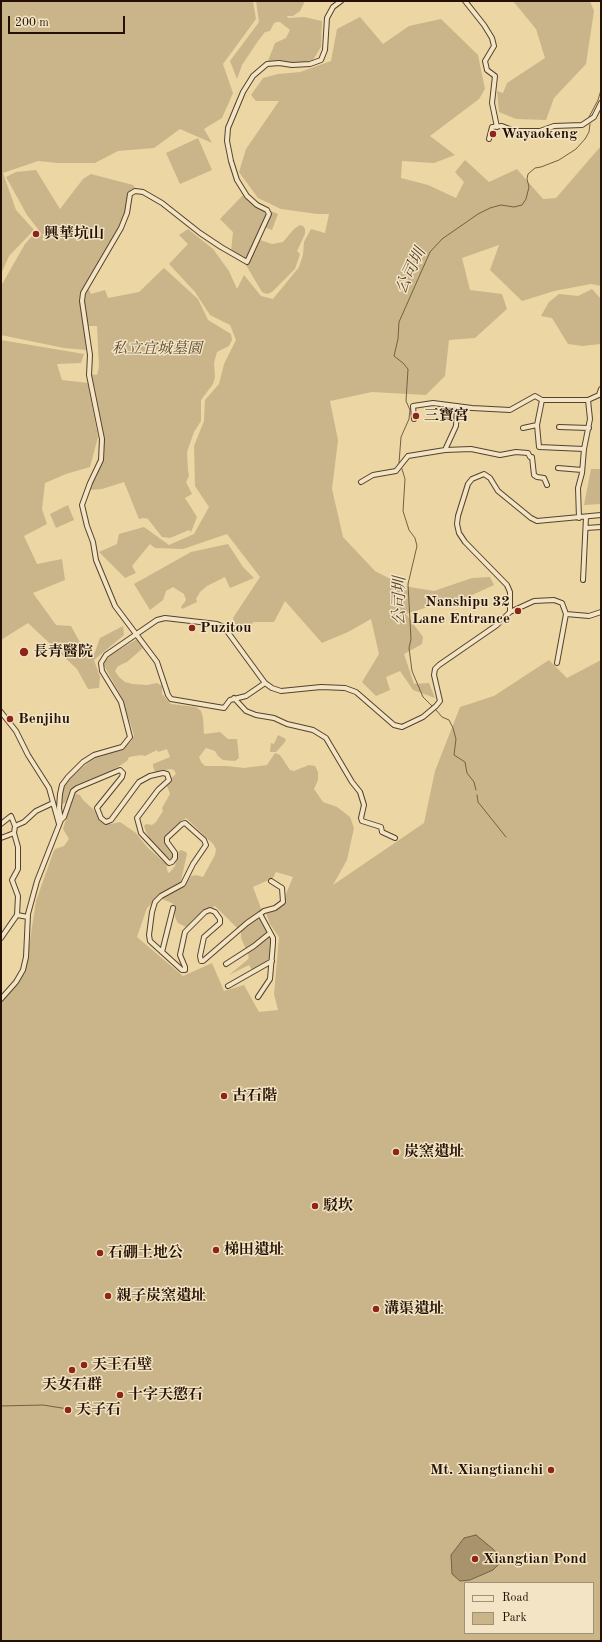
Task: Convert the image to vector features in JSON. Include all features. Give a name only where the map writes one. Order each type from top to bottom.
[{"type":"street","points":[[265,683],[246,696],[230,700],[224,708],[171,699],[168,695],[158,662],[115,606],[96,560],[93,542],[82,505],[101,460],[102,439],[89,375],[90,355],[82,293],[121,228],[127,213],[130,194],[135,191],[142,192],[162,202],[200,233],[247,262],[269,214],[267,210],[247,196],[237,180],[227,141],[228,128],[243,92],[253,76],[267,64],[279,62],[292,65],[310,64],[321,60],[325,50],[327,18],[333,7],[341,1]]},
{"type":"street","points":[[465,1],[484,25],[492,38],[494,46],[485,61],[487,70],[495,76],[492,103],[496,127]]},
{"type":"street","points":[[489,139],[492,127],[502,126],[515,131],[540,131],[554,126],[582,125],[594,117],[601,103]]},
{"type":"street","points":[[414,419],[413,406],[432,403],[510,410],[535,396],[542,400],[588,400],[599,395],[601,389]]},
{"type":"street","points":[[542,400],[537,425],[539,447],[584,449]]},
{"type":"street","points":[[579,518],[578,488],[590,419],[588,400]]},
{"type":"street","points":[[445,450],[456,426],[457,406]]},
{"type":"street","points":[[523,428],[537,425]]},
{"type":"street","points":[[559,427],[588,428]]},
{"type":"street","points":[[361,482],[373,475],[396,471],[408,456],[445,450],[471,449],[500,455],[516,452],[528,453],[530,457],[532,457],[534,475],[544,478],[547,485]]},
{"type":"street","points":[[558,468],[582,470]]},
{"type":"street","points":[[510,612],[510,592],[507,585],[465,542],[459,533],[457,524],[458,516],[468,484],[472,479],[484,474],[490,478],[498,491],[525,514],[538,521],[579,518],[601,514]]},
{"type":"street","points":[[583,580],[586,517]]},
{"type":"street","points":[[586,528],[601,527]]},
{"type":"street","points":[[60,822],[60,794],[62,785],[68,777],[83,762],[94,755],[122,747],[130,737],[121,702],[102,671],[101,663],[106,655],[157,620],[165,618],[217,624],[224,627],[265,683],[272,688],[281,690],[321,687],[345,688],[356,692],[394,725],[402,727],[423,717],[436,706],[440,700],[434,675],[435,669],[439,665],[497,625],[510,612],[534,601],[554,600],[562,603],[566,614],[557,663]]},
{"type":"street","points":[[566,614],[589,616],[601,612]]},
{"type":"street","points":[[234,698],[246,711],[256,715],[274,718],[287,724],[313,730],[326,738],[352,782],[360,792],[364,805],[361,818],[362,820],[381,827],[382,832],[395,838]]},
{"type":"street","points":[[1,712],[22,741],[28,755],[49,788],[60,822]]},
{"type":"street","points":[[1,999],[16,982],[23,970],[26,957],[28,917],[37,881],[60,822],[64,817],[72,791],[77,788],[120,770],[123,773],[122,777],[97,808],[101,818],[106,822],[111,820],[139,782],[154,775],[163,773],[167,774],[169,780],[158,790],[137,818],[140,833],[169,862],[172,862],[175,858],[175,854],[167,842],[167,838],[182,824],[185,823],[204,840],[206,845],[193,864],[183,884],[161,896],[155,902],[152,912],[149,935],[150,941],[182,970],[185,970],[185,967],[180,955],[186,932],[205,912],[210,910],[215,912],[220,920],[220,923],[204,938],[200,956],[201,961],[203,961],[247,923],[264,911],[275,908],[283,902],[282,888],[271,881]]},
{"type":"street","points":[[15,826],[24,822],[36,811],[53,803]]},
{"type":"street","points":[[1,824],[11,816],[15,826],[14,833],[18,847],[18,869],[12,880],[18,896],[17,915],[1,938]]},
{"type":"street","points":[[1,838],[14,833]]},
{"type":"street","points":[[162,952],[174,908]]},
{"type":"street","points":[[258,997],[270,979],[273,943],[270,933],[260,914]]},
{"type":"street","points":[[17,915],[28,917]]},
{"type":"street","points":[[226,964],[254,946],[270,933]]},
{"type":"street","points":[[228,986],[272,961]]},
{"type":"green space","points":[[1,1],[253,1],[256,19],[223,64],[233,93],[222,118],[204,129],[212,143],[180,129],[154,148],[118,151],[95,163],[58,163],[38,161],[3,173],[16,210],[34,230],[9,256],[1,274]]},
{"type":"green space","points":[[256,1],[305,1],[300,11],[293,16],[287,16],[288,18],[304,17],[322,21],[321,47],[313,60],[303,62],[280,62],[271,66],[269,64],[268,61],[275,43],[286,38],[290,30],[280,22],[277,22],[274,23],[270,31],[265,32],[258,41],[242,65],[237,79],[230,61],[259,22]]},
{"type":"green space","points":[[513,1],[590,1],[594,11],[586,64],[554,98],[546,120],[516,119],[499,112],[497,91],[503,93],[507,83],[545,58],[536,29]]},
{"type":"green space","points":[[360,17],[383,44],[409,26],[441,19],[478,55],[485,89],[479,99],[430,136],[455,155],[434,163],[402,161],[401,178],[428,185],[456,198],[464,182],[455,172],[465,160],[489,182],[517,169],[543,199],[556,198],[601,146],[601,286],[591,284],[554,291],[522,301],[490,270],[499,245],[462,258],[470,290],[502,294],[507,309],[475,338],[449,340],[445,376],[426,395],[372,392],[330,401],[338,440],[332,489],[343,537],[375,571],[404,586],[434,591],[472,578],[490,577],[494,585],[470,596],[406,614],[423,637],[422,644],[404,654],[414,684],[429,683],[435,698],[413,690],[400,671],[386,677],[390,690],[376,696],[362,682],[379,654],[371,619],[348,632],[322,643],[285,601],[274,622],[254,622],[239,634],[233,618],[260,577],[227,534],[183,549],[155,548],[150,544],[132,566],[136,573],[125,578],[99,552],[117,544],[119,534],[144,527],[169,545],[194,534],[209,507],[195,486],[194,446],[204,421],[205,400],[219,384],[224,364],[236,340],[230,325],[210,315],[195,292],[169,264],[188,244],[179,235],[188,229],[213,249],[229,271],[237,289],[244,275],[261,296],[273,299],[299,267],[303,255],[304,242],[311,229],[325,233],[329,214],[317,214],[281,209],[258,198],[239,172],[246,149],[279,101],[256,101],[251,95],[263,78],[278,74],[300,72],[331,61],[337,29]]},
{"type":"green space","points":[[198,138],[212,170],[180,184],[166,153]]},
{"type":"green space","name":"私立宜城墓園","points":[[36,170],[60,209],[83,179],[91,174],[133,185],[136,189],[130,192],[120,228],[86,283],[91,294],[105,290],[108,298],[139,292],[164,268],[198,299],[208,320],[231,334],[232,340],[229,346],[217,352],[214,363],[215,377],[213,384],[201,400],[201,421],[194,432],[187,452],[189,476],[186,482],[192,494],[185,498],[197,517],[191,532],[189,530],[170,538],[162,537],[148,519],[139,519],[124,482],[102,489],[89,490],[99,460],[102,439],[90,374],[97,375],[99,367],[97,326],[84,326],[86,350],[64,348],[1,335],[1,286],[25,244],[38,229],[27,215],[6,177],[16,172]]},
{"type":"green space","points":[[243,195],[268,214],[246,261],[231,252],[233,232],[220,219]]},
{"type":"green space","points":[[268,210],[278,214],[272,230],[264,227]]},
{"type":"green space","points":[[300,225],[305,229],[305,234],[297,251],[300,254],[295,269],[272,292],[267,294],[262,292],[246,265],[260,240],[272,244],[283,242],[294,229]]},
{"type":"green space","points":[[592,289],[601,299],[601,344],[582,346],[568,344],[552,318],[541,316],[549,302],[559,294],[578,296]]},
{"type":"green space","points":[[1,340],[84,354],[81,363],[57,364],[62,380],[88,383],[98,437],[90,467],[66,474],[45,483],[42,509],[47,524],[24,536],[37,564],[62,559],[65,580],[33,593],[56,625],[71,626],[89,659],[95,652],[100,638],[123,626],[124,635],[94,660],[100,677],[99,688],[88,689],[77,669],[28,623],[1,640]]},
{"type":"green space","points":[[591,469],[601,469],[601,504],[584,505]]},
{"type":"green space","points":[[68,505],[74,520],[56,528],[50,514]]},
{"type":"green space","points":[[228,544],[243,567],[254,578],[230,588],[225,577],[207,586],[200,592],[196,599],[197,602],[182,609],[181,607],[186,600],[184,594],[173,587],[166,591],[163,600],[150,610],[134,584],[191,552]]},
{"type":"green space","points":[[137,639],[143,648],[127,662],[118,666],[115,671],[119,677],[125,682],[132,684],[147,685],[157,683],[162,686],[162,694],[171,704],[196,707],[201,711],[204,734],[220,732],[228,739],[237,739],[239,758],[235,761],[223,760],[215,751],[206,748],[199,757],[205,766],[244,768],[267,765],[275,753],[280,755],[290,770],[294,771],[309,765],[315,766],[318,772],[318,780],[314,789],[323,802],[337,807],[350,817],[354,828],[347,860],[333,885],[424,823],[435,771],[460,707],[494,696],[549,660],[567,678],[601,660],[601,1641],[1,1641],[1,1002],[25,973],[36,901],[55,849],[64,846],[69,839],[63,829],[74,793],[80,795],[83,800],[94,810],[101,822],[111,824],[120,822],[136,833],[147,847],[166,864],[168,873],[175,866],[179,851],[181,850],[186,852],[187,854],[180,885],[184,886],[191,876],[196,875],[203,877],[215,855],[216,849],[213,844],[186,818],[166,835],[166,844],[173,855],[171,859],[166,857],[153,844],[146,832],[144,826],[146,824],[152,825],[156,822],[163,811],[162,808],[170,794],[166,783],[176,774],[174,770],[170,769],[155,772],[153,764],[170,757],[167,749],[158,752],[157,750],[145,756],[141,755],[129,757],[127,761],[113,770],[76,785],[71,790],[66,802],[61,805],[62,792],[65,784],[72,776],[95,757],[122,750],[132,740],[134,735],[122,698],[104,665],[105,661],[111,655]],"holes":[[[276,872],[293,877],[286,894],[285,903],[266,913],[270,924],[279,937],[274,994],[278,1010],[259,1012],[244,985],[224,991],[212,963],[183,976],[137,937],[147,908],[156,899],[162,899],[172,903],[175,906],[175,917],[178,923],[186,927],[194,919],[215,906],[241,932],[241,938],[249,958],[229,975],[249,965],[253,971],[270,958],[271,951],[270,936],[258,914],[262,911],[253,887],[273,878]],[[464,1538],[486,1543],[493,1549],[479,1576],[470,1580],[452,1574],[451,1555]]]},
{"type":"green space","points":[[278,735],[286,739],[285,742],[276,752],[270,752],[271,743],[274,744]]},
{"type":"shaded area","name":"Xiangtian Pond","points":[[476,1535],[493,1549],[498,1555],[500,1563],[493,1570],[470,1580],[460,1581],[452,1574],[451,1555],[464,1538]]},
{"type":"waterway","name":"公司圳","points":[[589,117],[598,100],[601,90]]},
{"type":"waterway","name":"公司圳","points":[[399,463],[401,437],[409,419],[410,410],[406,401],[408,369],[394,356],[398,339],[399,322],[430,252],[442,239],[478,214],[490,208],[501,205],[514,207],[522,205],[526,199],[529,187],[527,179],[528,174],[535,168],[559,160],[576,149],[589,132],[590,124]]},
{"type":"waterway","name":"公司圳","points":[[402,469],[405,479],[403,511],[409,530],[415,538],[417,546],[408,584],[411,639],[409,648],[412,671],[423,697],[432,706]]},
{"type":"waterway","name":"公司圳","points":[[436,710],[442,717],[449,720],[456,739],[454,755],[465,762],[467,773],[474,782],[476,790]]},
{"type":"waterway","name":"公司圳","points":[[477,795],[478,802],[506,837]]},
{"type":"waterway","points":[[1,1406],[43,1405],[68,1409]]},
{"type":"place","name":"Wayaokeng","points":[[493,134]]},
{"type":"place","name":"興華坑山","points":[[36,234]]},
{"type":"place","name":"三寶宮","points":[[416,416]]},
{"type":"place","name":"Nanshipu 32 Lane Entrance","points":[[518,611]]},
{"type":"place","name":"Puzitou","points":[[192,628]]},
{"type":"place","name":"長青醫院","points":[[24,652]]},
{"type":"place","name":"Benjihu","points":[[10,719]]},
{"type":"place","name":"古石階","points":[[224,1096]]},
{"type":"place","name":"炭窯遺址","points":[[396,1152]]},
{"type":"place","name":"駁坎","points":[[315,1206]]},
{"type":"place","name":"梯田遺址","points":[[216,1250]]},
{"type":"place","name":"石硼土地公","points":[[100,1253]]},
{"type":"place","name":"親子炭窯遺址","points":[[108,1296]]},
{"type":"place","name":"溝渠遺址","points":[[376,1309]]},
{"type":"place","name":"天王石壁","points":[[84,1365]]},
{"type":"place","name":"天女石群","points":[[72,1370]]},
{"type":"place","name":"十字天懲石","points":[[120,1395]]},
{"type":"place","name":"天子石","points":[[68,1410]]},
{"type":"place","name":"Mt. Xiangtianchi","points":[[551,1470]]},
{"type":"place","name":"Xiangtian Pond","points":[[475,1559]]}]
